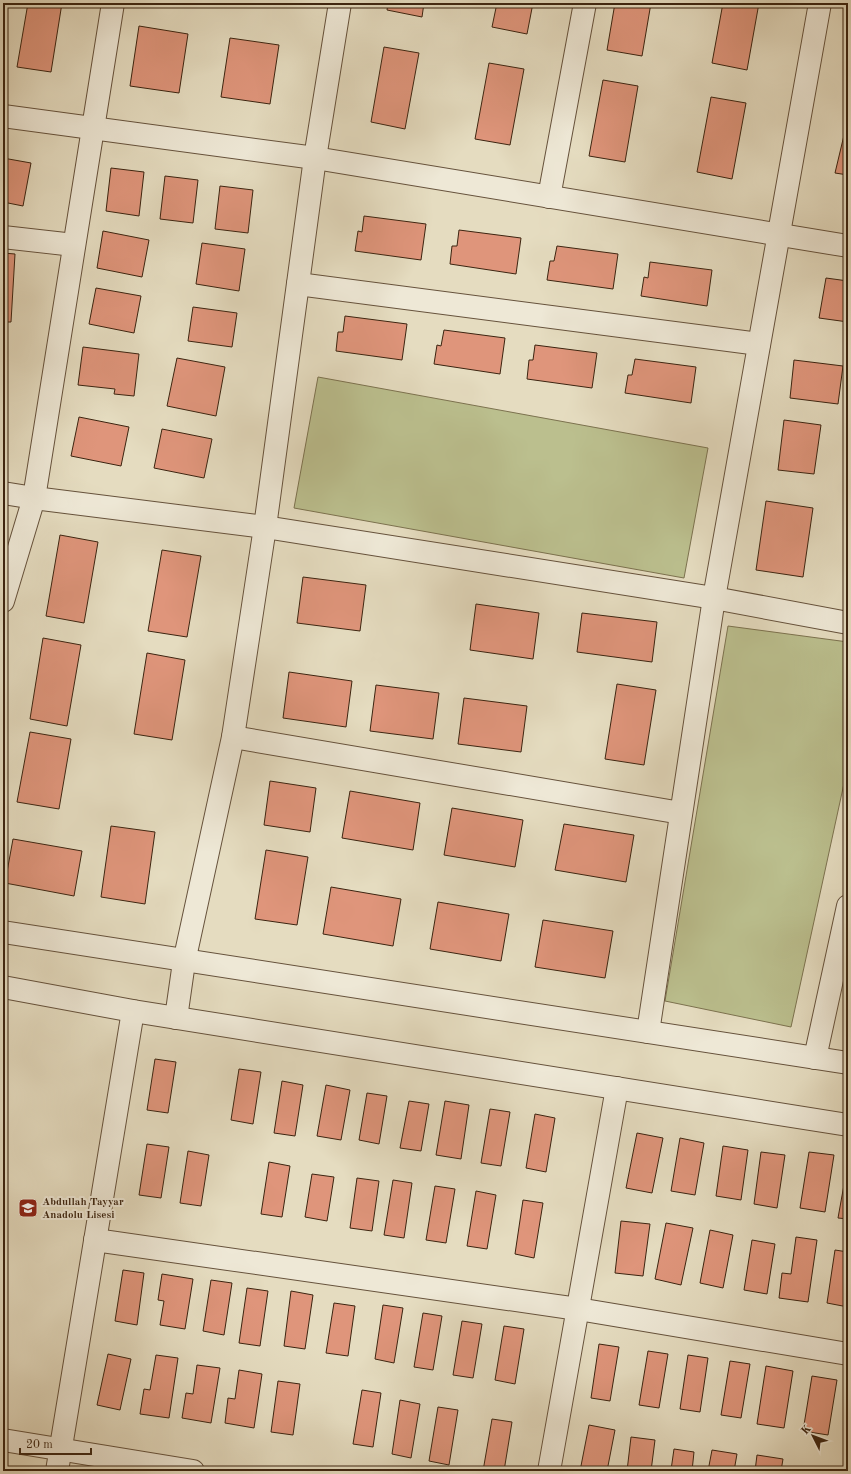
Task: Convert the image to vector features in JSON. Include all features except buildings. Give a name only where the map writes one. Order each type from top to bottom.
[{"type":"street","points":[[3,601],[34,498],[113,3]]},
{"type":"street","points":[[176,1018],[184,962],[233,737],[266,527],[315,158],[340,3]]},
{"type":"street","points":[[549,197],[585,3]]},
{"type":"street","points":[[648,1032],[714,598],[820,3]]},
{"type":"street","points":[[3,116],[315,158],[848,246]]},
{"type":"street","points":[[3,237],[74,245]]},
{"type":"street","points":[[298,284],[759,344]]},
{"type":"street","points":[[3,493],[266,527],[714,598],[848,623]]},
{"type":"street","points":[[233,737],[681,814]]},
{"type":"street","points":[[815,1058],[848,906]]},
{"type":"street","points":[[3,932],[184,962],[848,1063]]},
{"type":"street","points":[[3,987],[133,1011],[848,1125]]},
{"type":"street","points":[[58,1471],[60,1450],[133,1011]]},
{"type":"street","points":[[549,1471],[617,1088]]},
{"type":"street","points":[[95,1240],[578,1309],[848,1354]]},
{"type":"street","points":[[3,1440],[194,1471]]},
{"type":"green space","points":[[318,377],[708,448],[684,578],[294,508]]},
{"type":"green space","points":[[728,626],[848,642],[848,765],[791,1027],[665,1001]]},
{"type":"place","name":"Abdullah Tayyar Anadolu Lisesi","points":[[28,1208]]}]
